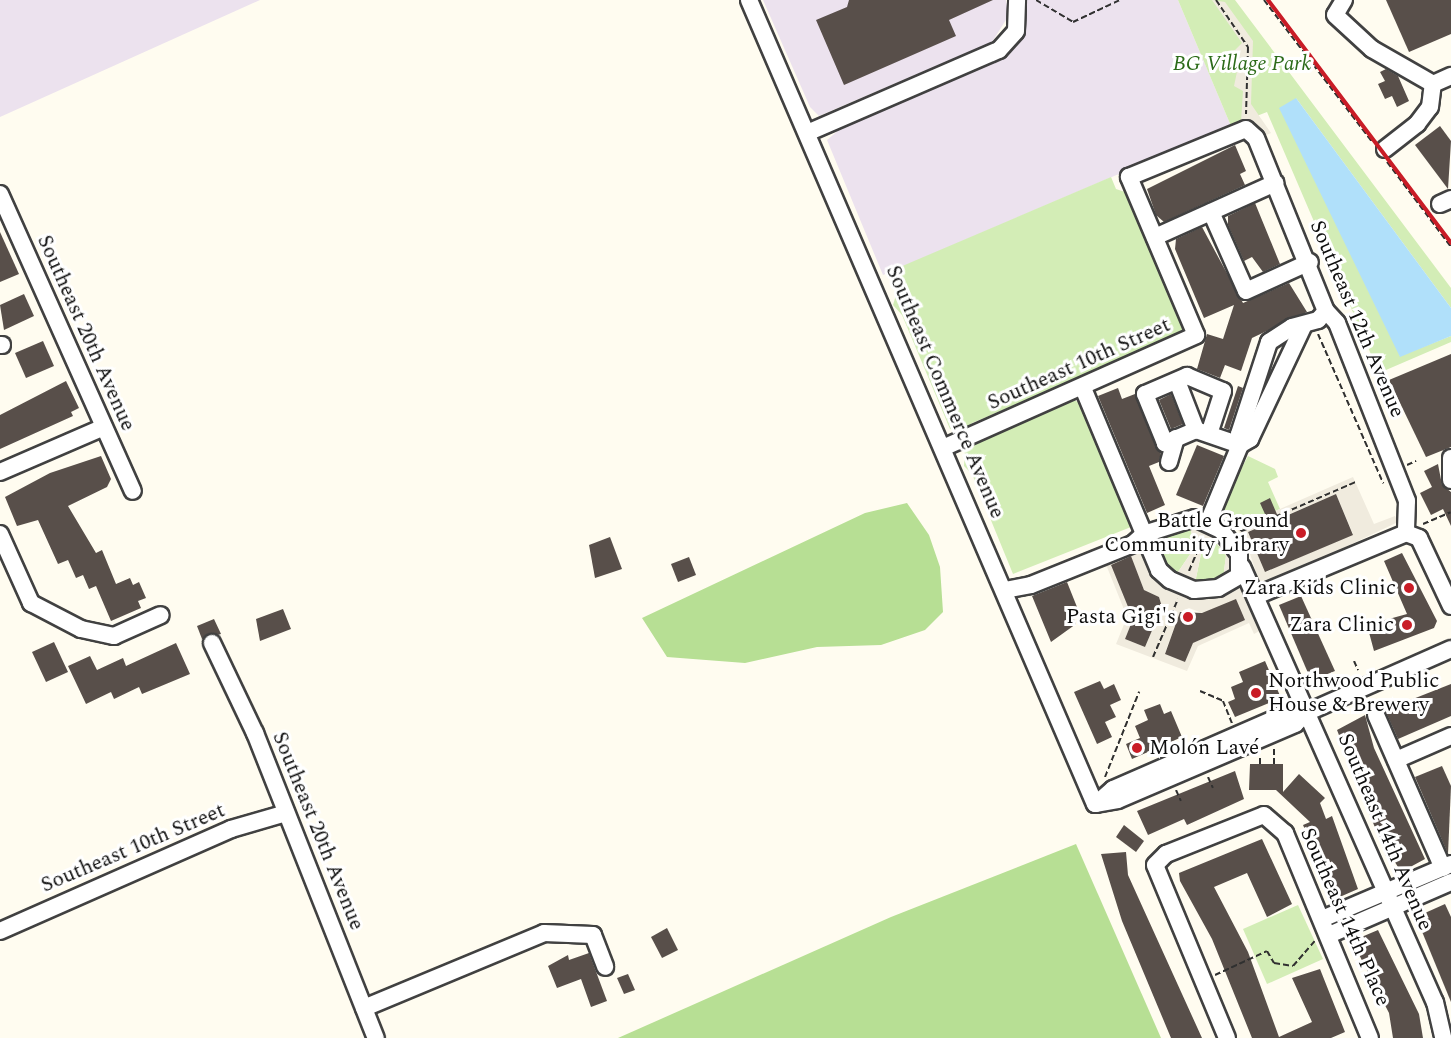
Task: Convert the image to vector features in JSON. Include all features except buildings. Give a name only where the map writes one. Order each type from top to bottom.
[{"type":"street","name":"Southeast Commerce Avenue","points":[[749,0],[945,447],[1095,804],[1113,789],[1156,770],[1288,713],[1308,712]]},
{"type":"street","points":[[807,133],[994,52],[1017,26],[1017,0]]},
{"type":"street","points":[[1344,0],[1335,15],[1372,48],[1433,84]]},
{"type":"street","points":[[1433,84],[1451,76]]},
{"type":"street","points":[[1385,149],[1418,124],[1430,107],[1433,84]]},
{"type":"street","points":[[1246,129],[1129,177],[1155,237],[1275,183]]},
{"type":"street","name":"Southeast 12th Avenue","points":[[1246,129],[1256,138],[1310,262],[1326,311],[1336,321],[1407,501],[1413,531]]},
{"type":"street","name":"Southeast 20th Avenue","points":[[0,194],[4,217],[133,491]]},
{"type":"street","points":[[1211,212],[1246,291],[1310,262]]},
{"type":"street","name":"Southeast 10th Street","points":[[945,447],[1083,388],[1196,335],[1155,237]]},
{"type":"street","points":[[1202,432],[1223,391],[1187,376],[1145,394],[1165,442],[1202,432],[1240,445],[1250,439],[1310,330],[1326,311]]},
{"type":"street","points":[[1005,590],[1129,534],[1144,534],[1178,520],[1207,527],[1240,445],[1239,434],[1269,342],[1292,327],[1310,330]]},
{"type":"street","points":[[1177,381],[1202,432]]},
{"type":"street","points":[[1083,388],[1159,570],[1183,586],[1218,588],[1231,582],[1242,567]]},
{"type":"street","points":[[0,472],[104,427]]},
{"type":"street","points":[[1169,462],[1176,438]]},
{"type":"street","points":[[1451,458],[1451,480]]},
{"type":"street","name":"Southeast 14th Avenue","points":[[1207,527],[1229,538],[1302,686],[1308,712],[1435,1002],[1443,1038]]},
{"type":"street","points":[[1258,595],[1413,531],[1448,589],[1451,606]]},
{"type":"street","points":[[0,534],[31,603],[99,636],[114,636],[161,615]]},
{"type":"street","name":"Southeast 20th Avenue","points":[[212,643],[286,813],[376,1038]]},
{"type":"street","points":[[1308,712],[1451,649]]},
{"type":"street","points":[[1376,715],[1449,877]]},
{"type":"street","points":[[1396,760],[1451,737]]},
{"type":"street","name":"Southeast 10th Street","points":[[0,931],[231,829],[286,813]]},
{"type":"street","name":"Southeast 14th Place","points":[[1201,980],[1155,865],[1166,854],[1254,817],[1272,817],[1322,919],[1370,1038]]},
{"type":"street","points":[[1322,919],[1387,891],[1449,877]]},
{"type":"street","points":[[1329,935],[1393,907],[1449,877]]},
{"type":"street","points":[[364,1008],[544,933],[593,935],[605,967]]},
{"type":"street","points":[[1201,980],[1227,1038]]},
{"type":"path","points":[[1036,0],[1073,22],[1120,0]]},
{"type":"path","points":[[1216,0],[1250,55],[1246,129]]},
{"type":"path","points":[[1264,0],[1451,247]]},
{"type":"path","points":[[1310,330],[1387,492]]},
{"type":"path","points":[[1242,531],[1356,482]]},
{"type":"path","points":[[1413,531],[1451,512]]},
{"type":"path","points":[[1200,545],[1208,546],[1207,527]]},
{"type":"path","points":[[1153,657],[1207,527]]},
{"type":"path","points":[[1354,661],[1358,670]]},
{"type":"path","points":[[1200,691],[1223,701],[1232,723]]},
{"type":"path","points":[[1105,777],[1139,692]]},
{"type":"path","points":[[1274,764],[1275,741]]},
{"type":"path","points":[[1206,772],[1213,788]]},
{"type":"path","points":[[1174,786],[1180,801]]},
{"type":"path","points":[[1201,980],[1263,952],[1279,965],[1293,966],[1308,944],[1329,935]]},
{"type":"shaded area","points":[[0,0],[260,0],[0,117]]},
{"type":"shaded area","points":[[763,0],[1006,0],[1009,15],[992,42],[819,116],[810,107]]},
{"type":"shaded area","points":[[1026,0],[1178,0],[1231,126],[883,275],[827,140],[840,129],[1010,54],[1026,31]]},
{"type":"shaded area","points":[[1212,0],[1225,2],[1253,41],[1251,104],[1271,133],[1264,136],[1252,121],[1241,122],[1243,91],[1234,86],[1238,67],[1232,53],[1242,43]]},
{"type":"shaded area","points":[[1353,477],[1374,524],[1395,516],[1398,522],[1282,577],[1259,581],[1246,542],[1235,526],[1220,520],[1221,508],[1225,517],[1241,526]],"holes":[[[1336,494],[1353,534],[1266,572],[1248,532]]]},
{"type":"shaded area","points":[[1190,526],[1215,533],[1229,549],[1234,568],[1226,582],[1198,588],[1163,568],[1156,554],[1159,539],[1169,535],[1159,547],[1163,561],[1176,575],[1195,547],[1190,527],[1184,529]],"holes":[[[1216,543],[1226,555],[1223,579],[1195,583],[1202,549]]]},
{"type":"shaded area","points":[[1142,547],[1144,562],[1158,582],[1198,599],[1220,597],[1241,583],[1261,630],[1254,634],[1249,623],[1198,646],[1187,671],[1116,644],[1127,617],[1107,567],[1097,566]],"holes":[[[1131,557],[1144,590],[1159,597],[1162,607],[1145,647],[1125,639],[1133,619]],[[1189,608],[1202,613],[1244,620],[1193,643],[1185,662],[1165,653],[1180,612]]]},
{"type":"green space","name":"BG Village Park","points":[[1178,0],[1235,0],[1451,288],[1451,308],[1296,98],[1400,356],[1451,336],[1451,342],[1379,373],[1267,112],[1231,126]]},
{"type":"green space","points":[[1111,177],[1116,189],[1128,193],[1187,332],[1105,366],[1091,377],[1073,380],[1058,392],[1052,389],[972,423],[963,432],[950,429],[902,315],[893,305],[899,285],[893,270]]},
{"type":"green space","points":[[1072,399],[1082,404],[1131,527],[1013,574],[972,474],[964,466],[965,449]]},
{"type":"green space","points":[[1248,456],[1275,469],[1278,477],[1268,482],[1280,509],[1240,526],[1225,517],[1221,508]]},
{"type":"green space","points":[[907,503],[929,535],[940,567],[943,612],[925,630],[881,645],[817,647],[745,663],[667,657],[642,618],[865,513]]},
{"type":"green space","points":[[1190,527],[1195,547],[1176,575],[1163,561],[1159,546],[1171,532]]},
{"type":"green space","points":[[1216,542],[1226,556],[1223,579],[1195,583],[1202,549]]},
{"type":"green space","points":[[1076,844],[1161,1038],[618,1038],[891,917]]},
{"type":"green space","points":[[1298,905],[1323,959],[1267,984],[1243,929]]},
{"type":"water","points":[[1296,98],[1451,308],[1451,336],[1400,357],[1279,108]]},
{"type":"railway","points":[[1268,0],[1451,243]]},
{"type":"place","name":"Battle Ground Community Library","points":[[1301,533]]},
{"type":"place","name":"Zara Kids Clinic","points":[[1409,588]]},
{"type":"place","name":"Pasta Gigi's","points":[[1188,617]]},
{"type":"place","name":"Zara Clinic","points":[[1407,625]]},
{"type":"place","name":"Northwood Public House & Brewery","points":[[1256,693]]},
{"type":"place","name":"Molón Lavé","points":[[1137,748]]}]
